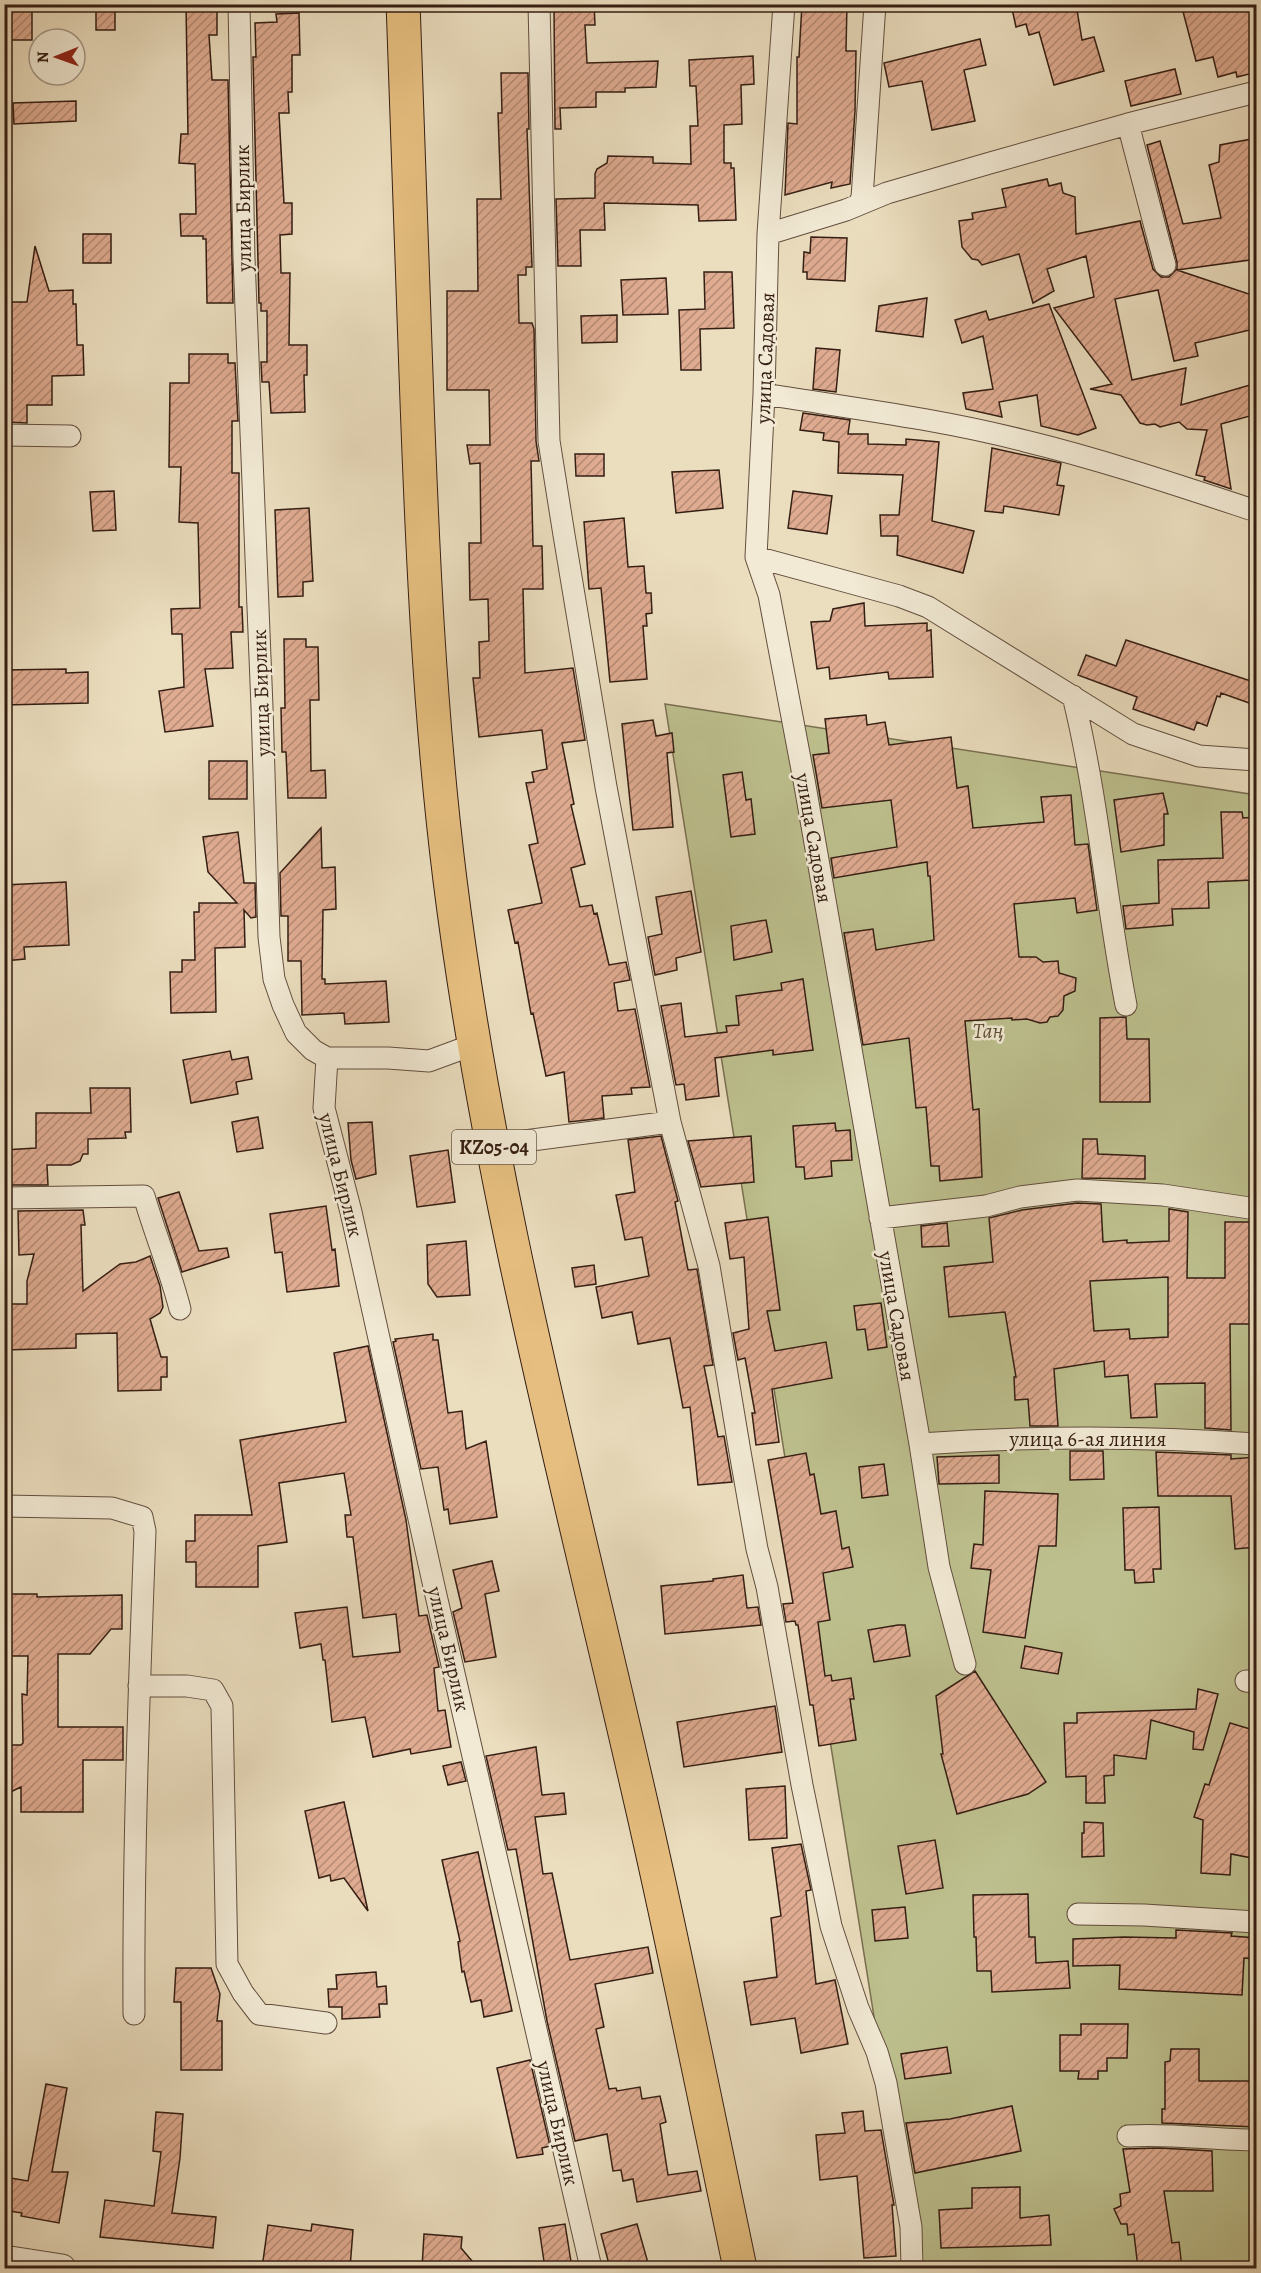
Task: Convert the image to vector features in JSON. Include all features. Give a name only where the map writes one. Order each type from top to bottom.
[{"type":"main road","name":"KZ05-04","points":[[403,4],[420,507],[432,703],[449,879],[475,1044],[511,1243],[652,1851],[741,2268]]},
{"type":"street","name":"улица Бирлик","points":[[239,4],[244,258],[269,938],[274,979],[296,1033],[313,1050],[327,1058],[324,1108],[351,1212],[591,2268]]},
{"type":"street","points":[[539,4],[549,441],[606,787],[670,1122],[709,1266],[757,1549],[767,1587],[802,1785],[831,1926],[886,2083],[910,2227],[912,2268]]},
{"type":"street","name":"улица Садовая","points":[[784,4],[768,234],[764,394],[756,557],[769,595],[778,642],[920,1444],[939,1567],[965,1664]]},
{"type":"street","points":[[858,205],[862,198],[875,4]]},
{"type":"street","points":[[768,234],[858,205],[887,193],[1128,124],[1257,92]]},
{"type":"street","points":[[1128,124],[1166,265]]},
{"type":"street","points":[[764,394],[883,413],[1023,440],[1088,457],[1257,511]]},
{"type":"street","points":[[4,435],[70,436]]},
{"type":"street","points":[[756,557],[899,596],[928,607],[1133,734],[1198,756],[1257,760]]},
{"type":"street","points":[[1073,696],[1084,741],[1114,944],[1126,1005]]},
{"type":"street","points":[[327,1058],[429,1061],[475,1044]]},
{"type":"street","points":[[493,1146],[670,1122]]},
{"type":"street","points":[[880,1218],[986,1206],[1020,1197],[1077,1190],[1162,1195],[1257,1209]]},
{"type":"street","points":[[4,1198],[144,1196],[161,1251],[171,1273],[180,1309]]},
{"type":"street","name":"улица 6-ая линия","points":[[920,1444],[966,1440],[1142,1438],[1257,1444]]},
{"type":"street","points":[[4,1506],[112,1508],[142,1517],[146,1531],[139,1686],[134,2014]]},
{"type":"street","points":[[139,1686],[187,1686],[213,1690],[222,1706],[227,1964],[243,1993],[259,2014],[326,2023]]},
{"type":"street","points":[[1078,1914],[1167,1916],[1257,1922]]},
{"type":"street","points":[[1128,2136],[1156,2134],[1257,2140]]},
{"type":"street","points":[[4,2259],[62,2268]]},
{"type":"green space","name":"Таң","points":[[665,704],[1256,795],[1256,2268],[914,2268]]},
{"type":"building","points":[[4,4],[32,4],[32,27],[27,27],[27,40],[4,40]]},
{"type":"building","points":[[96,4],[115,4],[115,30],[96,30]]},
{"type":"building","points":[[186,4],[217,4],[217,35],[209,35],[212,80],[228,80],[233,303],[207,303],[206,239],[203,239],[203,236],[181,236],[180,214],[196,214],[195,164],[179,163],[181,134],[188,134]]},
{"type":"building","points":[[554,4],[594,4],[595,25],[585,25],[587,63],[658,61],[656,87],[625,88],[625,92],[596,92],[596,107],[560,108],[561,129],[555,129]]},
{"type":"building","points":[[802,4],[847,4],[846,51],[856,51],[850,184],[831,188],[832,182],[785,195],[788,123],[797,124],[797,57],[799,57]]},
{"type":"building","points":[[1011,4],[1076,4],[1082,40],[1094,37],[1104,71],[1054,85],[1039,32],[1029,35],[1026,24],[1016,27]]},
{"type":"building","points":[[1181,4],[1248,4],[1257,38],[1257,72],[1237,77],[1236,72],[1218,77],[1213,57],[1196,61]]},
{"type":"building","points":[[299,13],[300,55],[292,55],[292,92],[288,92],[289,113],[279,113],[284,203],[292,203],[292,234],[280,235],[281,273],[290,273],[289,345],[307,345],[307,375],[304,375],[305,412],[271,413],[269,382],[262,382],[261,362],[267,362],[267,311],[261,311],[261,303],[259,303],[253,57],[256,57],[255,23],[277,22],[276,14]]},
{"type":"building","points":[[980,39],[986,65],[964,70],[975,121],[932,130],[922,81],[889,87],[884,63]]},
{"type":"building","points":[[753,56],[754,84],[741,85],[742,124],[724,125],[724,163],[731,163],[731,168],[734,168],[736,220],[699,221],[698,205],[604,203],[605,230],[580,230],[581,266],[558,266],[556,199],[595,198],[595,174],[597,169],[607,163],[608,156],[653,157],[653,163],[691,164],[690,126],[698,126],[696,86],[690,86],[689,60]]},
{"type":"building","points":[[1175,69],[1181,94],[1131,106],[1125,81]]},
{"type":"building","points":[[501,73],[528,73],[529,129],[527,129],[532,267],[526,267],[526,275],[518,275],[519,323],[532,323],[534,329],[536,441],[539,461],[531,461],[533,546],[542,546],[543,589],[523,589],[525,673],[573,668],[585,740],[562,743],[574,804],[571,805],[585,864],[571,868],[580,907],[592,905],[594,914],[597,913],[609,965],[626,962],[630,980],[614,983],[618,1011],[635,1009],[650,1087],[631,1088],[632,1094],[602,1096],[604,1118],[569,1122],[564,1072],[546,1076],[533,1013],[531,1014],[518,942],[515,943],[508,910],[542,903],[529,845],[538,843],[526,783],[534,782],[532,772],[547,769],[542,730],[479,737],[473,678],[480,678],[479,642],[489,641],[488,599],[470,600],[469,543],[481,543],[480,463],[470,464],[467,445],[490,445],[489,390],[447,390],[447,291],[478,291],[477,199],[501,199],[498,113],[502,113]]},
{"type":"building","points":[[76,101],[76,121],[14,124],[13,103]]},
{"type":"building","points":[[1257,138],[1257,259],[1177,270],[1252,295],[1254,304],[1251,314],[1254,329],[1195,343],[1198,356],[1174,361],[1158,290],[1115,299],[1132,380],[1186,368],[1181,405],[1257,383],[1257,414],[1221,424],[1231,489],[1196,475],[1207,430],[1187,429],[1179,422],[1160,427],[1155,424],[1140,423],[1121,395],[1090,389],[1112,384],[1054,308],[1094,297],[1086,256],[1047,269],[1054,291],[1033,303],[1019,254],[982,265],[978,260],[972,259],[962,247],[959,221],[973,219],[972,213],[1006,207],[1002,189],[1047,179],[1049,186],[1061,183],[1063,193],[1075,197],[1076,234],[1140,221],[1153,269],[1161,277],[1169,277],[1177,269],[1177,262],[1147,145],[1160,141],[1183,224],[1221,218],[1209,165],[1219,162],[1220,145]]},
{"type":"building","points":[[83,234],[111,234],[111,263],[83,263]]},
{"type":"building","points":[[811,237],[847,238],[845,281],[807,279],[807,272],[803,272],[804,252],[810,253]]},
{"type":"building","points":[[35,246],[49,291],[73,290],[73,304],[76,304],[77,345],[83,345],[84,375],[52,376],[52,405],[27,405],[27,423],[6,422],[5,381],[12,381],[11,341],[4,342],[4,302],[27,302]]},
{"type":"building","points":[[704,272],[732,272],[734,328],[700,329],[701,370],[681,370],[679,310],[705,309]]},
{"type":"building","points":[[666,278],[668,314],[623,315],[621,280]]},
{"type":"building","points":[[927,298],[923,337],[876,331],[879,306]]},
{"type":"building","points":[[1049,304],[1096,428],[1078,435],[1041,426],[1037,395],[999,402],[1002,417],[966,409],[963,393],[993,389],[983,336],[962,343],[955,320],[986,311],[989,320]]},
{"type":"building","points":[[617,315],[617,342],[582,343],[581,316]]},
{"type":"building","points":[[816,348],[840,350],[836,392],[813,389]]},
{"type":"building","points":[[189,354],[228,354],[228,363],[235,363],[238,421],[232,421],[232,473],[239,473],[239,607],[242,607],[243,632],[231,632],[233,668],[205,669],[213,726],[165,732],[159,691],[184,687],[182,634],[172,634],[171,609],[200,608],[198,523],[179,522],[181,467],[169,467],[170,383],[189,383]]},
{"type":"building","points":[[803,413],[850,420],[848,434],[868,434],[868,444],[906,445],[906,439],[939,442],[932,521],[974,531],[963,573],[897,555],[898,536],[881,536],[880,515],[899,515],[903,475],[838,473],[839,442],[823,440],[824,433],[800,430]]},
{"type":"building","points":[[992,448],[1061,463],[1057,485],[1064,486],[1059,515],[1004,506],[1003,513],[985,511]]},
{"type":"building","points":[[575,454],[604,454],[604,476],[576,476]]},
{"type":"building","points":[[719,470],[723,508],[676,513],[672,472]]},
{"type":"building","points":[[114,491],[116,530],[93,531],[90,492]]},
{"type":"building","points":[[793,491],[832,496],[827,534],[788,528]]},
{"type":"building","points":[[309,508],[313,581],[303,582],[303,596],[278,597],[275,510]]},
{"type":"building","points":[[624,518],[628,567],[644,566],[646,593],[651,593],[652,613],[646,614],[647,626],[643,626],[647,679],[610,682],[601,588],[589,589],[584,522]]},
{"type":"building","points":[[864,603],[865,626],[927,623],[927,631],[931,630],[933,677],[889,679],[888,672],[830,679],[829,667],[817,669],[811,622],[830,621],[833,609]]},
{"type":"building","points":[[284,639],[306,639],[306,647],[318,647],[319,700],[310,700],[311,771],[325,770],[326,798],[288,798],[286,752],[282,752],[281,708],[285,708]]},
{"type":"building","points":[[1126,640],[1257,683],[1252,704],[1221,693],[1220,697],[1217,696],[1207,726],[1197,722],[1194,730],[1133,709],[1137,697],[1078,675],[1086,655],[1116,666]]},
{"type":"building","points":[[66,669],[66,673],[88,672],[88,703],[4,705],[4,670]]},
{"type":"building","points":[[866,715],[867,725],[885,722],[889,745],[951,737],[957,788],[968,786],[973,828],[1044,822],[1041,797],[1071,795],[1075,845],[1088,844],[1097,910],[1077,913],[1075,898],[1014,904],[1019,957],[1036,957],[1043,962],[1058,961],[1059,973],[1076,978],[1075,991],[1064,996],[1063,1010],[1058,1016],[1050,1017],[1047,1022],[1040,1023],[1027,1019],[1012,1020],[1012,1018],[965,1021],[973,1110],[979,1109],[982,1177],[940,1181],[939,1166],[931,1166],[926,1107],[916,1108],[909,1038],[863,1045],[844,933],[873,929],[876,950],[934,940],[927,862],[834,878],[831,858],[897,847],[891,800],[822,808],[813,755],[829,753],[825,719]]},
{"type":"building","points":[[653,720],[656,736],[672,733],[674,752],[667,753],[673,827],[633,830],[622,724]]},
{"type":"building","points":[[209,761],[247,761],[247,799],[209,799]]},
{"type":"building","points":[[742,772],[746,800],[751,799],[755,834],[731,837],[723,775]]},
{"type":"building","points":[[1163,793],[1168,814],[1164,814],[1164,845],[1121,852],[1114,800]]},
{"type":"building","points":[[1221,812],[1242,812],[1243,818],[1257,817],[1257,874],[1253,874],[1253,880],[1208,882],[1209,908],[1172,909],[1173,925],[1126,929],[1123,906],[1159,903],[1158,860],[1223,858]]},
{"type":"building","points":[[321,828],[322,868],[335,867],[336,909],[323,910],[322,979],[325,979],[325,984],[386,981],[389,1022],[345,1024],[344,1013],[302,1015],[301,961],[288,961],[288,916],[281,916],[280,873]]},
{"type":"building","points":[[238,832],[244,883],[255,883],[256,917],[251,918],[244,910],[245,947],[215,948],[216,1012],[171,1013],[170,972],[182,972],[182,960],[195,960],[194,912],[199,912],[199,903],[237,903],[208,872],[203,837]]},
{"type":"building","points":[[66,882],[69,945],[24,947],[25,959],[4,961],[4,885]]},
{"type":"building","points":[[691,891],[701,952],[676,958],[677,970],[655,975],[648,937],[662,934],[656,897]]},
{"type":"building","points":[[766,920],[772,952],[734,960],[731,926]]},
{"type":"building","points":[[803,979],[813,1050],[773,1055],[773,1050],[715,1058],[719,1096],[686,1100],[684,1084],[676,1085],[661,1006],[681,1003],[685,1037],[727,1032],[726,1026],[739,1025],[736,996],[782,990],[781,983]]},
{"type":"building","points":[[1126,1017],[1127,1039],[1149,1039],[1150,1102],[1100,1102],[1100,1018]]},
{"type":"building","points":[[230,1051],[232,1060],[248,1057],[252,1079],[236,1082],[238,1094],[191,1103],[183,1060]]},
{"type":"building","points":[[90,1088],[130,1088],[131,1132],[125,1132],[126,1138],[88,1139],[88,1154],[83,1154],[80,1161],[71,1165],[47,1165],[48,1185],[4,1185],[4,1150],[36,1148],[36,1113],[91,1113]]},
{"type":"building","points":[[258,1117],[263,1148],[237,1152],[232,1122]]},
{"type":"building","points":[[372,1122],[376,1174],[356,1179],[351,1160],[348,1123]]},
{"type":"building","points":[[835,1123],[836,1131],[850,1130],[852,1160],[831,1161],[832,1176],[805,1179],[804,1167],[796,1167],[793,1126]]},
{"type":"building","points":[[661,1136],[678,1201],[675,1202],[688,1270],[697,1269],[713,1365],[704,1366],[718,1437],[724,1436],[732,1482],[698,1485],[690,1407],[683,1408],[670,1338],[638,1344],[632,1312],[602,1318],[596,1287],[649,1276],[642,1237],[625,1240],[616,1195],[635,1192],[628,1140]]},
{"type":"building","points":[[751,1136],[754,1182],[701,1187],[688,1141]]},
{"type":"building","points":[[1083,1139],[1097,1139],[1098,1154],[1145,1156],[1145,1179],[1082,1178]]},
{"type":"building","points":[[448,1150],[455,1202],[417,1207],[410,1156]]},
{"type":"building","points":[[179,1192],[199,1251],[227,1248],[229,1257],[182,1272],[158,1198]]},
{"type":"building","points":[[1077,1203],[1101,1204],[1103,1242],[1127,1240],[1127,1243],[1169,1241],[1169,1209],[1188,1212],[1187,1278],[1225,1278],[1225,1222],[1257,1222],[1257,1324],[1230,1324],[1231,1430],[1205,1428],[1205,1383],[1155,1384],[1157,1417],[1131,1418],[1128,1375],[1105,1377],[1104,1361],[1054,1369],[1058,1426],[1030,1426],[1028,1399],[1015,1400],[1014,1377],[1016,1377],[1005,1312],[949,1317],[944,1267],[993,1262],[989,1218],[1022,1210]],"holes":[[[1168,1277],[1168,1337],[1130,1339],[1129,1329],[1094,1331],[1090,1281]]]},
{"type":"building","points":[[326,1206],[332,1250],[335,1249],[339,1286],[287,1292],[282,1252],[275,1253],[270,1214]]},
{"type":"building","points":[[83,1210],[85,1225],[81,1225],[83,1291],[120,1264],[136,1262],[150,1256],[160,1286],[163,1307],[160,1313],[150,1319],[161,1357],[167,1357],[167,1377],[161,1377],[161,1390],[118,1391],[117,1333],[76,1334],[76,1348],[4,1350],[4,1304],[27,1304],[27,1281],[34,1254],[19,1255],[18,1211]]},
{"type":"building","points":[[768,1217],[780,1310],[767,1311],[775,1351],[826,1342],[832,1378],[772,1389],[779,1442],[756,1445],[752,1413],[755,1413],[745,1358],[738,1360],[733,1333],[749,1329],[744,1257],[730,1259],[725,1223]]},
{"type":"building","points":[[947,1223],[949,1246],[922,1247],[921,1226]]},
{"type":"building","points":[[466,1241],[470,1295],[437,1297],[428,1284],[427,1245]]},
{"type":"building","points":[[594,1265],[596,1284],[575,1287],[572,1268]]},
{"type":"building","points":[[881,1303],[887,1347],[868,1350],[865,1329],[857,1330],[854,1306]]},
{"type":"building","points":[[433,1334],[433,1340],[438,1340],[448,1413],[462,1411],[466,1449],[486,1441],[497,1517],[450,1524],[448,1509],[444,1510],[438,1467],[421,1469],[393,1342],[396,1341],[395,1339]]},
{"type":"building","points":[[368,1346],[406,1520],[419,1616],[427,1615],[439,1667],[434,1668],[438,1711],[445,1710],[451,1747],[411,1754],[410,1749],[373,1757],[365,1717],[332,1722],[321,1644],[300,1648],[295,1613],[347,1607],[353,1657],[400,1652],[396,1614],[363,1618],[353,1537],[347,1537],[345,1515],[351,1515],[344,1473],[279,1483],[287,1542],[258,1546],[258,1587],[196,1587],[196,1562],[186,1562],[186,1541],[195,1541],[195,1515],[252,1515],[240,1440],[346,1422],[334,1353]]},
{"type":"building","points":[[1070,1451],[1103,1451],[1104,1479],[1070,1480]]},
{"type":"building","points":[[1156,1452],[1231,1455],[1231,1459],[1257,1457],[1257,1547],[1235,1549],[1231,1496],[1158,1496]]},
{"type":"building","points":[[806,1453],[810,1475],[814,1474],[821,1514],[836,1511],[842,1549],[849,1547],[853,1567],[823,1573],[830,1620],[818,1622],[825,1676],[831,1675],[832,1681],[851,1678],[854,1699],[850,1699],[856,1740],[819,1746],[813,1705],[810,1705],[798,1625],[795,1621],[786,1622],[783,1604],[793,1603],[768,1460]]},
{"type":"building","points":[[999,1455],[999,1483],[939,1484],[937,1457]]},
{"type":"building","points":[[884,1464],[888,1495],[862,1498],[859,1467]]},
{"type":"building","points":[[985,1491],[1058,1494],[1056,1546],[1039,1546],[1025,1638],[983,1632],[991,1570],[971,1568],[974,1544],[983,1545]]},
{"type":"building","points":[[1159,1507],[1161,1569],[1153,1569],[1154,1582],[1135,1583],[1134,1570],[1125,1570],[1123,1508]]},
{"type":"building","points":[[492,1561],[499,1591],[485,1594],[496,1657],[465,1662],[453,1612],[462,1608],[453,1570]]},
{"type":"building","points":[[743,1575],[747,1608],[758,1607],[761,1625],[665,1634],[661,1586],[713,1581],[713,1579]]},
{"type":"building","points":[[4,1594],[37,1594],[37,1597],[122,1595],[122,1629],[111,1629],[90,1654],[58,1654],[58,1727],[123,1727],[123,1760],[83,1760],[83,1812],[21,1812],[21,1787],[4,1795],[4,1745],[23,1743],[22,1694],[27,1695],[28,1656],[4,1656]]},
{"type":"building","points":[[905,1625],[910,1656],[874,1662],[868,1630]]},
{"type":"building","points":[[1025,1646],[1062,1653],[1058,1674],[1021,1668]]},
{"type":"building","points":[[975,1671],[1046,1782],[1028,1794],[957,1814],[941,1754],[943,1754],[936,1696]]},
{"type":"building","points":[[1198,1689],[1218,1694],[1203,1750],[1193,1749],[1194,1732],[1151,1720],[1146,1759],[1114,1755],[1114,1775],[1104,1776],[1105,1803],[1086,1803],[1086,1776],[1066,1777],[1064,1723],[1077,1723],[1077,1713],[1196,1709]]},
{"type":"building","points":[[775,1706],[782,1752],[684,1767],[677,1722]]},
{"type":"building","points":[[1230,1723],[1257,1731],[1257,1859],[1231,1854],[1230,1875],[1201,1873],[1203,1820],[1194,1817],[1205,1784],[1209,1785]]},
{"type":"building","points":[[536,1747],[542,1795],[564,1793],[566,1814],[535,1817],[543,1874],[552,1873],[570,1960],[648,1947],[653,1973],[595,1984],[604,2027],[596,2029],[609,2089],[616,2088],[617,2091],[640,2087],[642,2099],[660,2096],[666,2122],[660,2124],[668,2175],[697,2171],[701,2191],[637,2202],[633,2179],[623,2181],[621,2170],[613,2171],[607,2134],[575,2141],[547,2021],[516,1849],[508,1850],[486,1756]]},
{"type":"building","points":[[461,1762],[466,1781],[448,1785],[443,1766]]},
{"type":"building","points":[[785,1786],[787,1838],[749,1840],[746,1789]]},
{"type":"building","points":[[344,1802],[368,1911],[344,1878],[331,1881],[330,1875],[319,1878],[305,1811]]},
{"type":"building","points":[[1084,1822],[1103,1823],[1104,1856],[1082,1857]]},
{"type":"building","points":[[935,1840],[943,1888],[906,1894],[898,1846]]},
{"type":"building","points":[[801,1844],[811,1890],[806,1891],[816,1984],[835,1980],[848,2044],[801,2053],[795,2018],[751,2025],[744,1982],[777,1977],[771,1918],[781,1916],[772,1848]]},
{"type":"building","points":[[478,1852],[512,2011],[484,2017],[481,2000],[471,2002],[464,1971],[462,1972],[458,1942],[460,1941],[442,1860]]},
{"type":"building","points":[[1028,1894],[1029,1937],[1035,1937],[1036,1963],[1068,1961],[1070,1988],[992,1992],[991,1971],[977,1971],[973,1895]]},
{"type":"building","points":[[905,1907],[908,1938],[875,1941],[872,1910]]},
{"type":"building","points":[[1176,1930],[1232,1933],[1231,1936],[1257,1938],[1257,1959],[1244,1958],[1242,1995],[1119,1989],[1120,1965],[1073,1966],[1073,1939],[1176,1938]]},
{"type":"building","points":[[176,1968],[211,1968],[220,1994],[217,2021],[222,2021],[222,2070],[181,2070],[181,2002],[174,2002]]},
{"type":"building","points":[[376,1972],[377,1987],[386,1986],[387,2004],[379,2004],[380,2017],[342,2019],[342,2007],[329,2007],[328,1989],[337,1989],[336,1975]]},
{"type":"building","points":[[1081,2024],[1128,2024],[1127,2058],[1107,2058],[1107,2071],[1098,2071],[1098,2079],[1078,2079],[1079,2071],[1060,2071],[1060,2035],[1081,2035]]},
{"type":"building","points":[[947,2047],[951,2073],[905,2079],[901,2054]]},
{"type":"building","points":[[1171,2049],[1199,2049],[1199,2081],[1257,2081],[1257,2127],[1162,2123],[1162,2109],[1165,2109],[1165,2062],[1170,2061]]},
{"type":"building","points":[[530,2060],[550,2146],[542,2148],[543,2154],[517,2158],[497,2068]]},
{"type":"building","points":[[46,2084],[67,2088],[52,2172],[68,2172],[59,2223],[21,2216],[22,2213],[4,2210],[4,2177],[28,2181]]},
{"type":"building","points":[[1012,2106],[1021,2151],[915,2173],[906,2123],[950,2119]]},
{"type":"building","points":[[863,2111],[865,2131],[881,2130],[894,2205],[892,2205],[896,2256],[864,2258],[857,2176],[820,2180],[816,2135],[845,2133],[842,2113]]},
{"type":"building","points":[[156,2112],[183,2114],[180,2158],[172,2213],[216,2217],[213,2248],[100,2237],[105,2200],[154,2206],[161,2152],[153,2151]]},
{"type":"building","points":[[1160,2148],[1212,2151],[1213,2191],[1164,2191],[1172,2243],[1179,2242],[1182,2268],[1138,2268],[1134,2234],[1128,2235],[1127,2224],[1121,2224],[1114,2209],[1121,2206],[1120,2194],[1130,2192],[1123,2149]]},
{"type":"building","points":[[1020,2187],[1020,2218],[1049,2215],[1051,2245],[941,2248],[939,2210],[972,2208],[972,2188]]},
{"type":"building","points":[[312,2224],[353,2230],[350,2268],[262,2268],[268,2225],[311,2231]]},
{"type":"building","points":[[565,2224],[572,2268],[545,2268],[539,2228]]},
{"type":"building","points":[[637,2224],[648,2263],[627,2268],[610,2268],[601,2234]]},
{"type":"building","points":[[424,2234],[462,2237],[461,2248],[478,2268],[422,2268]]}]
